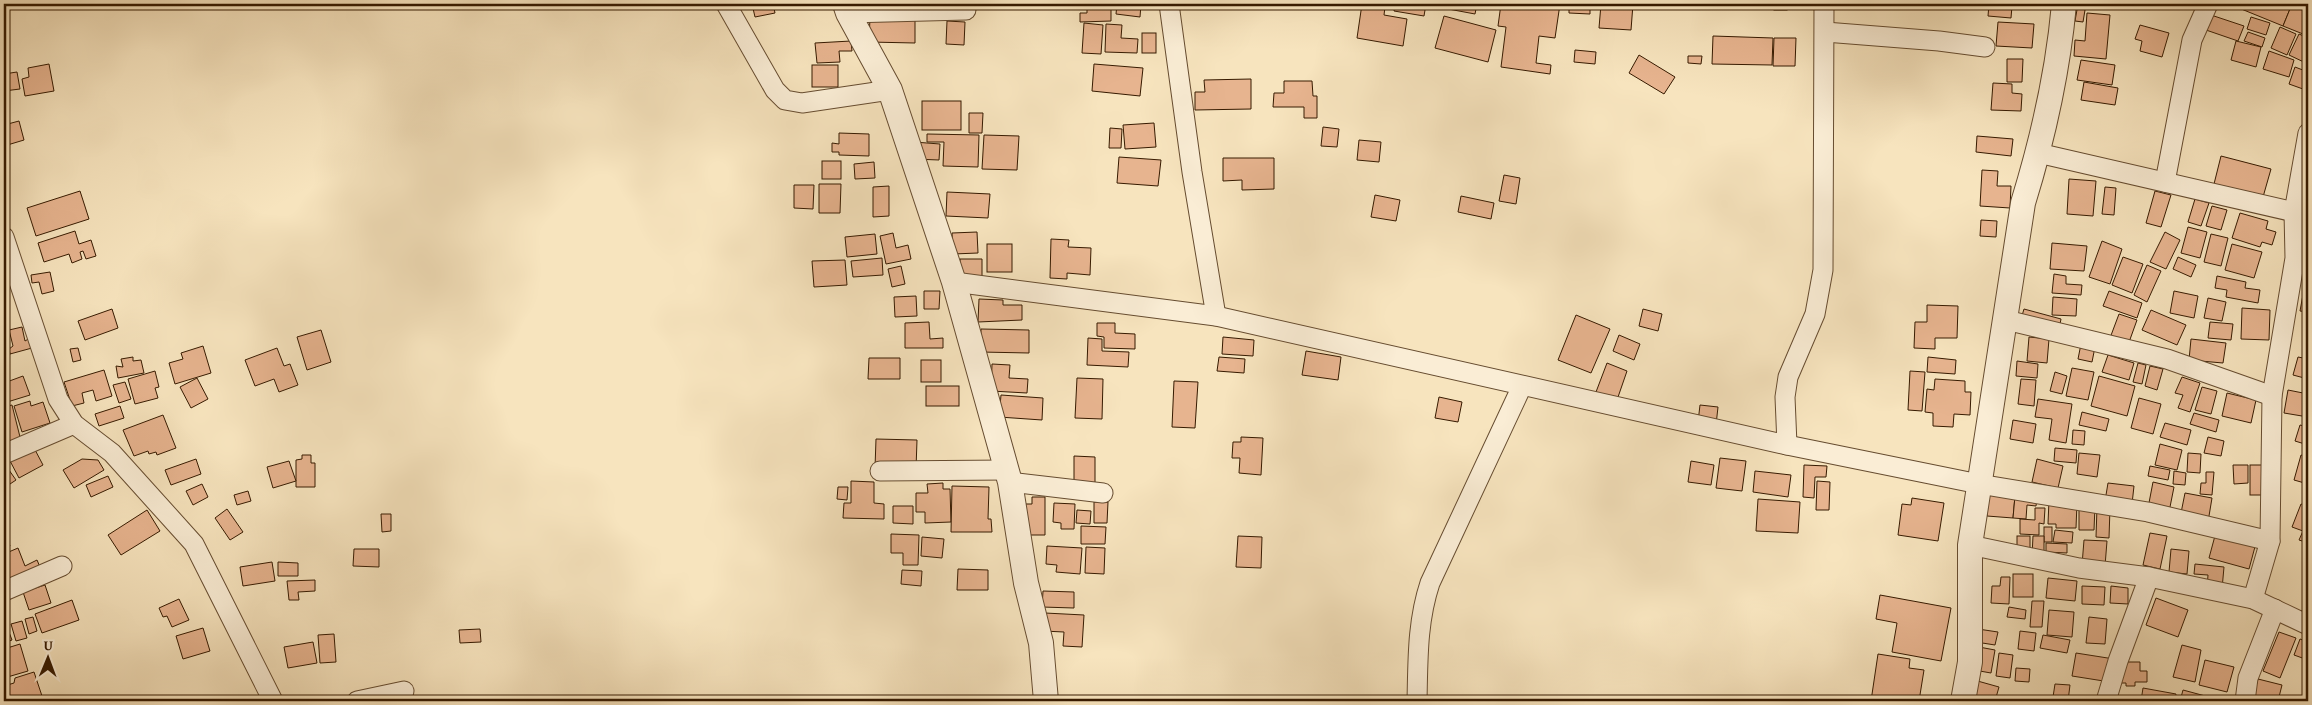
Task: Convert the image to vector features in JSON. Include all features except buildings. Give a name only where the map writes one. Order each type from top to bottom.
[{"type":"street","points":[[726,4],[775,90],[785,100],[802,103],[890,90]]},
{"type":"street","points":[[1169,4],[1192,172],[1216,316]]},
{"type":"street","points":[[1787,445],[1786,397],[1788,377],[1816,314],[1823,270],[1824,4]]},
{"type":"street","points":[[1963,701],[1970,662],[1970,545],[2023,203],[2038,153],[2059,52],[2064,4]]},
{"type":"street","points":[[2165,182],[2192,40],[2208,4]]},
{"type":"street","points":[[966,10],[847,8],[890,90],[954,282],[1008,476],[1026,583],[1041,643],[1046,701]]},
{"type":"street","points":[[1825,32],[1939,41],[1985,47]]},
{"type":"street","points":[[2253,599],[2270,541],[2272,396],[2301,258],[2294,212],[2308,133]]},
{"type":"street","points":[[2038,153],[2294,212]]},
{"type":"street","points":[[4,237],[58,399],[74,424],[112,454],[194,544],[273,701]]},
{"type":"street","points":[[954,282],[1216,316],[1787,445],[1979,484],[2148,512],[2270,541]]},
{"type":"street","points":[[2006,320],[2167,359],[2272,396]]},
{"type":"street","points":[[1417,701],[1420,626],[1423,604],[1430,584],[1522,386]]},
{"type":"street","points":[[4,454],[74,424]]},
{"type":"street","points":[[880,471],[1008,476],[1103,493]]},
{"type":"street","points":[[1970,545],[2079,568],[2149,577],[2253,599],[2308,625]]},
{"type":"street","points":[[4,590],[62,566]]},
{"type":"street","points":[[2106,701],[2118,661],[2149,577]]},
{"type":"street","points":[[2245,701],[2248,678],[2274,609]]},
{"type":"street","points":[[357,701],[404,691]]}]
